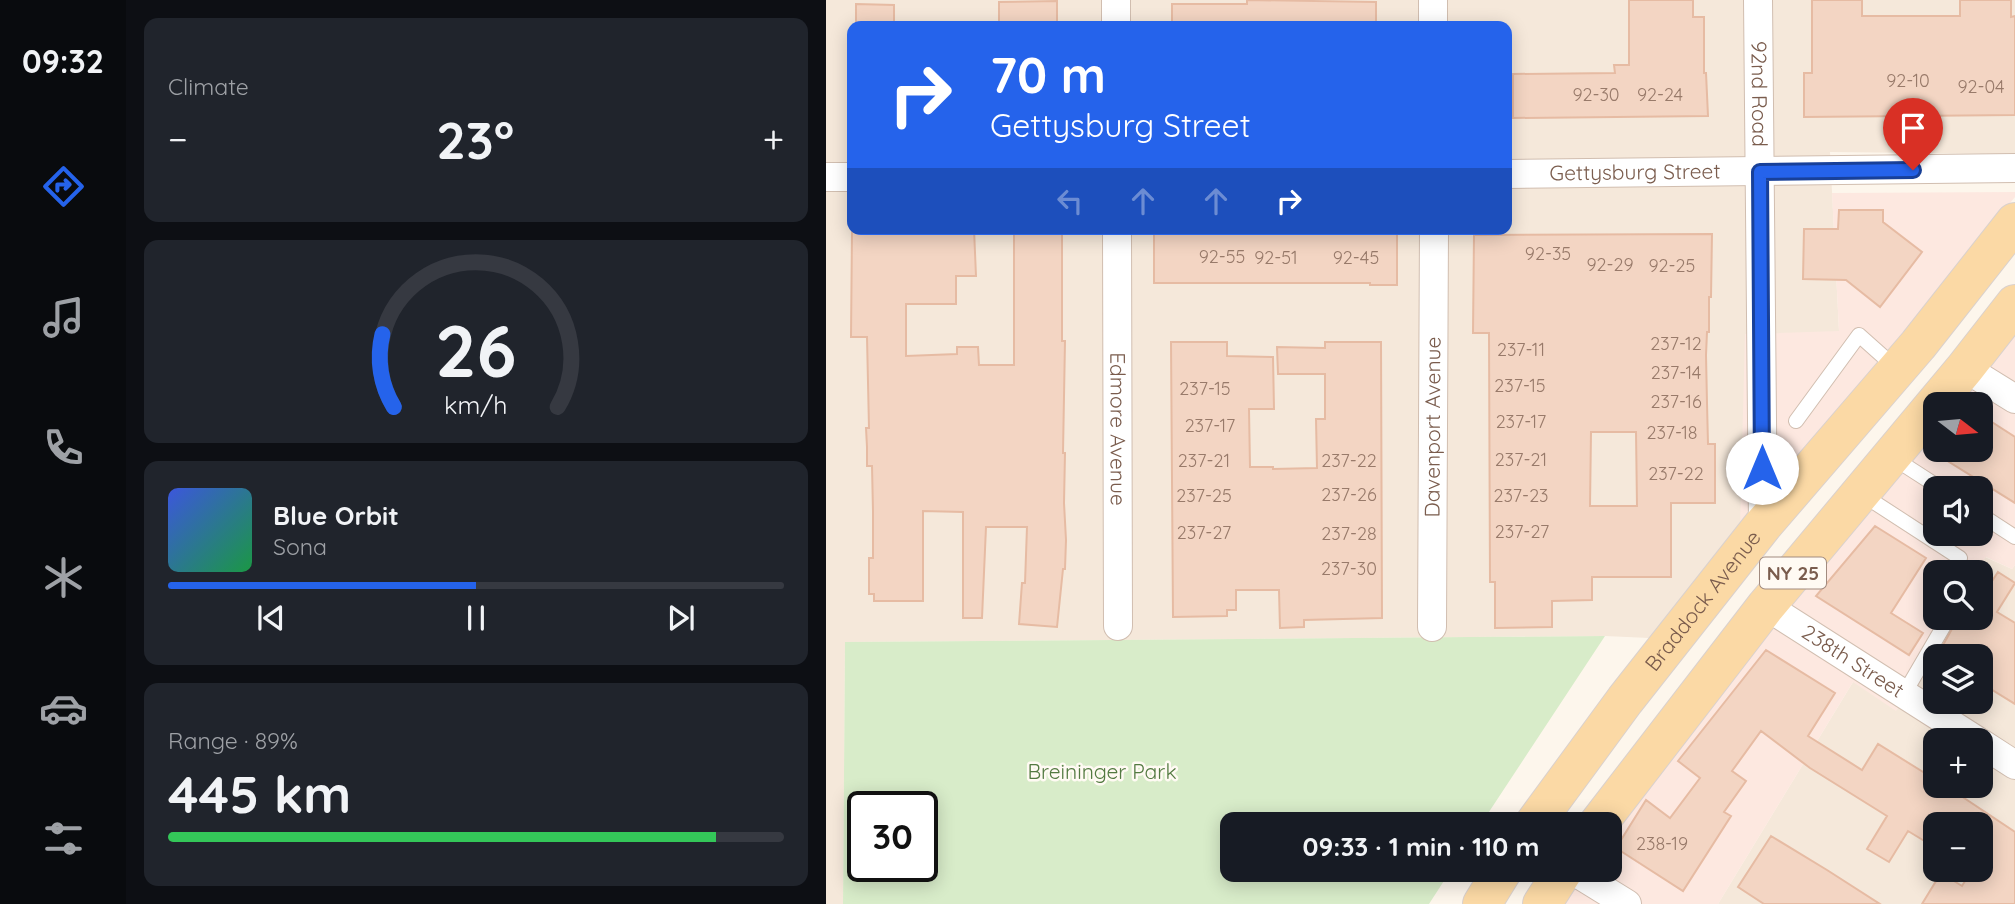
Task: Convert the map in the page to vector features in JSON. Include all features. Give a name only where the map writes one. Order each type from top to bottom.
[{"type":"main road","name":"Braddock Avenue","points":[[1543,812],[1625,700],[1763,525],[1898,369],[2015,222]]},
{"type":"main road","name":"NY 25","points":[[1607,812],[1766,606],[1965,368],[2015,304]]},
{"type":"main road","points":[[1482,904],[1496,882]]},
{"type":"main road","points":[[1542,904],[1556,882]]},
{"type":"street","points":[[1116,0],[1116,21]]},
{"type":"street","points":[[1433,0],[1433,21]]},
{"type":"street","name":"92nd Road","points":[[1758,0],[1763,525]]},
{"type":"street","name":"Gettysburg Street","points":[[1512,174],[2015,168]]},
{"type":"street","points":[[826,177],[847,177]]},
{"type":"street","name":"Edmore Avenue","points":[[1117,235],[1118,626]]},
{"type":"street","name":"Davenport Avenue","points":[[1432,627],[1434,235]]},
{"type":"street","points":[[1965,368],[2015,399]]},
{"type":"street","name":"238th Street","points":[[1766,606],[1957,728]]},
{"type":"street","points":[[1993,751],[2015,765]]},
{"type":"street","points":[[1591,882],[1627,904]]},
{"type":"lane","points":[[1796,421],[1858,335],[1898,369]]},
{"type":"lane","points":[[1891,456],[1923,477]]},
{"type":"lane","points":[[1860,493],[1960,558],[1959,560]]},
{"type":"lane","points":[[1993,523],[2015,537]]},
{"type":"lane","points":[[1904,694],[1941,630]]},
{"type":"shaded area","points":[[826,0],[2015,0],[2015,154],[1830,152],[1839,331],[1740,529],[1649,638],[1605,636],[845,642],[843,904],[826,904]]},
{"type":"shaded area","points":[[2015,192],[2015,197],[1740,529],[1745,334],[1839,331],[1832,193]]},
{"type":"shaded area","points":[[2015,332],[2015,565],[2012,569],[1986,557],[1984,560],[1923,560],[1923,630],[1945,630],[1938,644],[1923,644],[1923,671],[1896,711],[1853,682],[1718,904],[1560,904],[1576,882],[1622,882],[1622,820],[1686,732],[1923,444],[1923,462],[1993,462],[1993,392],[1966,392]]},
{"type":"shaded area","points":[[1993,561],[2012,569],[2015,565],[2015,904],[1718,904],[1853,682],[1923,671],[1923,714],[1993,714],[1993,644],[1938,644],[1945,630],[1993,630]]},
{"type":"green space","name":"Breininger Park","points":[[1605,636],[1489,812],[1220,812],[1220,882],[1443,882],[1429,904],[843,904],[845,642]]},
{"type":"building","points":[[1247,0],[1376,2],[1376,21],[1172,21],[1172,4],[1247,4]]},
{"type":"building","points":[[1629,0],[1693,0],[1693,17],[1704,17],[1704,73],[1708,116],[1513,118],[1513,74],[1615,73],[1614,65],[1629,65]]},
{"type":"building","points":[[1812,0],[1862,0],[1862,16],[1960,16],[1960,0],[2011,0],[2011,17],[2015,16],[2015,115],[1804,117],[1804,73],[1812,73]]},
{"type":"building","points":[[1057,1],[1057,21],[999,21],[999,2]]},
{"type":"building","points":[[856,4],[894,5],[894,21],[856,21]]},
{"type":"building","points":[[1839,210],[1883,210],[1883,222],[1922,252],[1880,307],[1846,280],[1803,279],[1804,229],[1838,229]]},
{"type":"building","points":[[1712,234],[1711,297],[1706,355],[1708,444],[1715,444],[1715,503],[1671,503],[1671,577],[1592,577],[1592,600],[1552,601],[1552,627],[1495,628],[1495,582],[1490,582],[1489,333],[1473,333],[1474,235]],"holes":[[[1591,432],[1636,432],[1637,506],[1590,506]]]},
{"type":"building","points":[[852,235],[974,235],[976,276],[956,276],[956,304],[906,304],[906,356],[957,354],[957,347],[978,347],[979,365],[1014,365],[1014,235],[1062,235],[1066,540],[1057,627],[1019,624],[1022,583],[1025,583],[1027,527],[986,527],[982,618],[963,618],[963,512],[923,511],[923,601],[874,601],[874,594],[869,594],[869,558],[873,558],[873,511],[872,466],[867,466],[867,337],[851,337]]},
{"type":"building","points":[[1154,235],[1397,235],[1397,285],[1154,283]]},
{"type":"building","points":[[1171,342],[1227,342],[1227,356],[1273,357],[1274,409],[1249,409],[1250,467],[1273,469],[1317,468],[1316,419],[1325,419],[1325,374],[1278,374],[1277,347],[1325,348],[1325,342],[1381,342],[1382,618],[1304,620],[1304,627],[1280,628],[1279,590],[1236,590],[1236,610],[1227,610],[1227,616],[1173,617]]},
{"type":"building","points":[[1993,423],[2015,437],[2015,503],[1993,489],[1993,476],[1972,476],[1949,462],[1993,462]]},
{"type":"building","points":[[1875,526],[1926,558],[1891,613],[1923,633],[1909,655],[1816,596]]},
{"type":"building","points":[[1998,572],[2015,583],[1997,612],[2015,623],[2015,704],[1993,690],[1993,644],[1944,644],[1951,630],[1993,630],[1993,580]]},
{"type":"building","points":[[1766,650],[1835,693],[1808,736],[1862,770],[1878,744],[1923,772],[1923,798],[1964,798],[1985,812],[1923,812],[1923,840],[1908,831],[1889,862],[1867,849],[1887,816],[1810,768],[1761,731],[1732,771],[1746,781],[1724,812],[1731,816],[1683,891],[1622,852],[1622,838],[1646,800],[1670,818],[1700,778],[1678,761]]},
{"type":"building","points":[[1993,817],[2015,832],[2015,904],[1922,904],[1935,882],[1956,882],[1962,886],[1964,882],[1993,882]]},
{"type":"building","points":[[1771,836],[1880,904],[1764,904],[1738,887]]},
{"type":"route","points":[[1762,468],[1760,172],[1913,170]]}]
